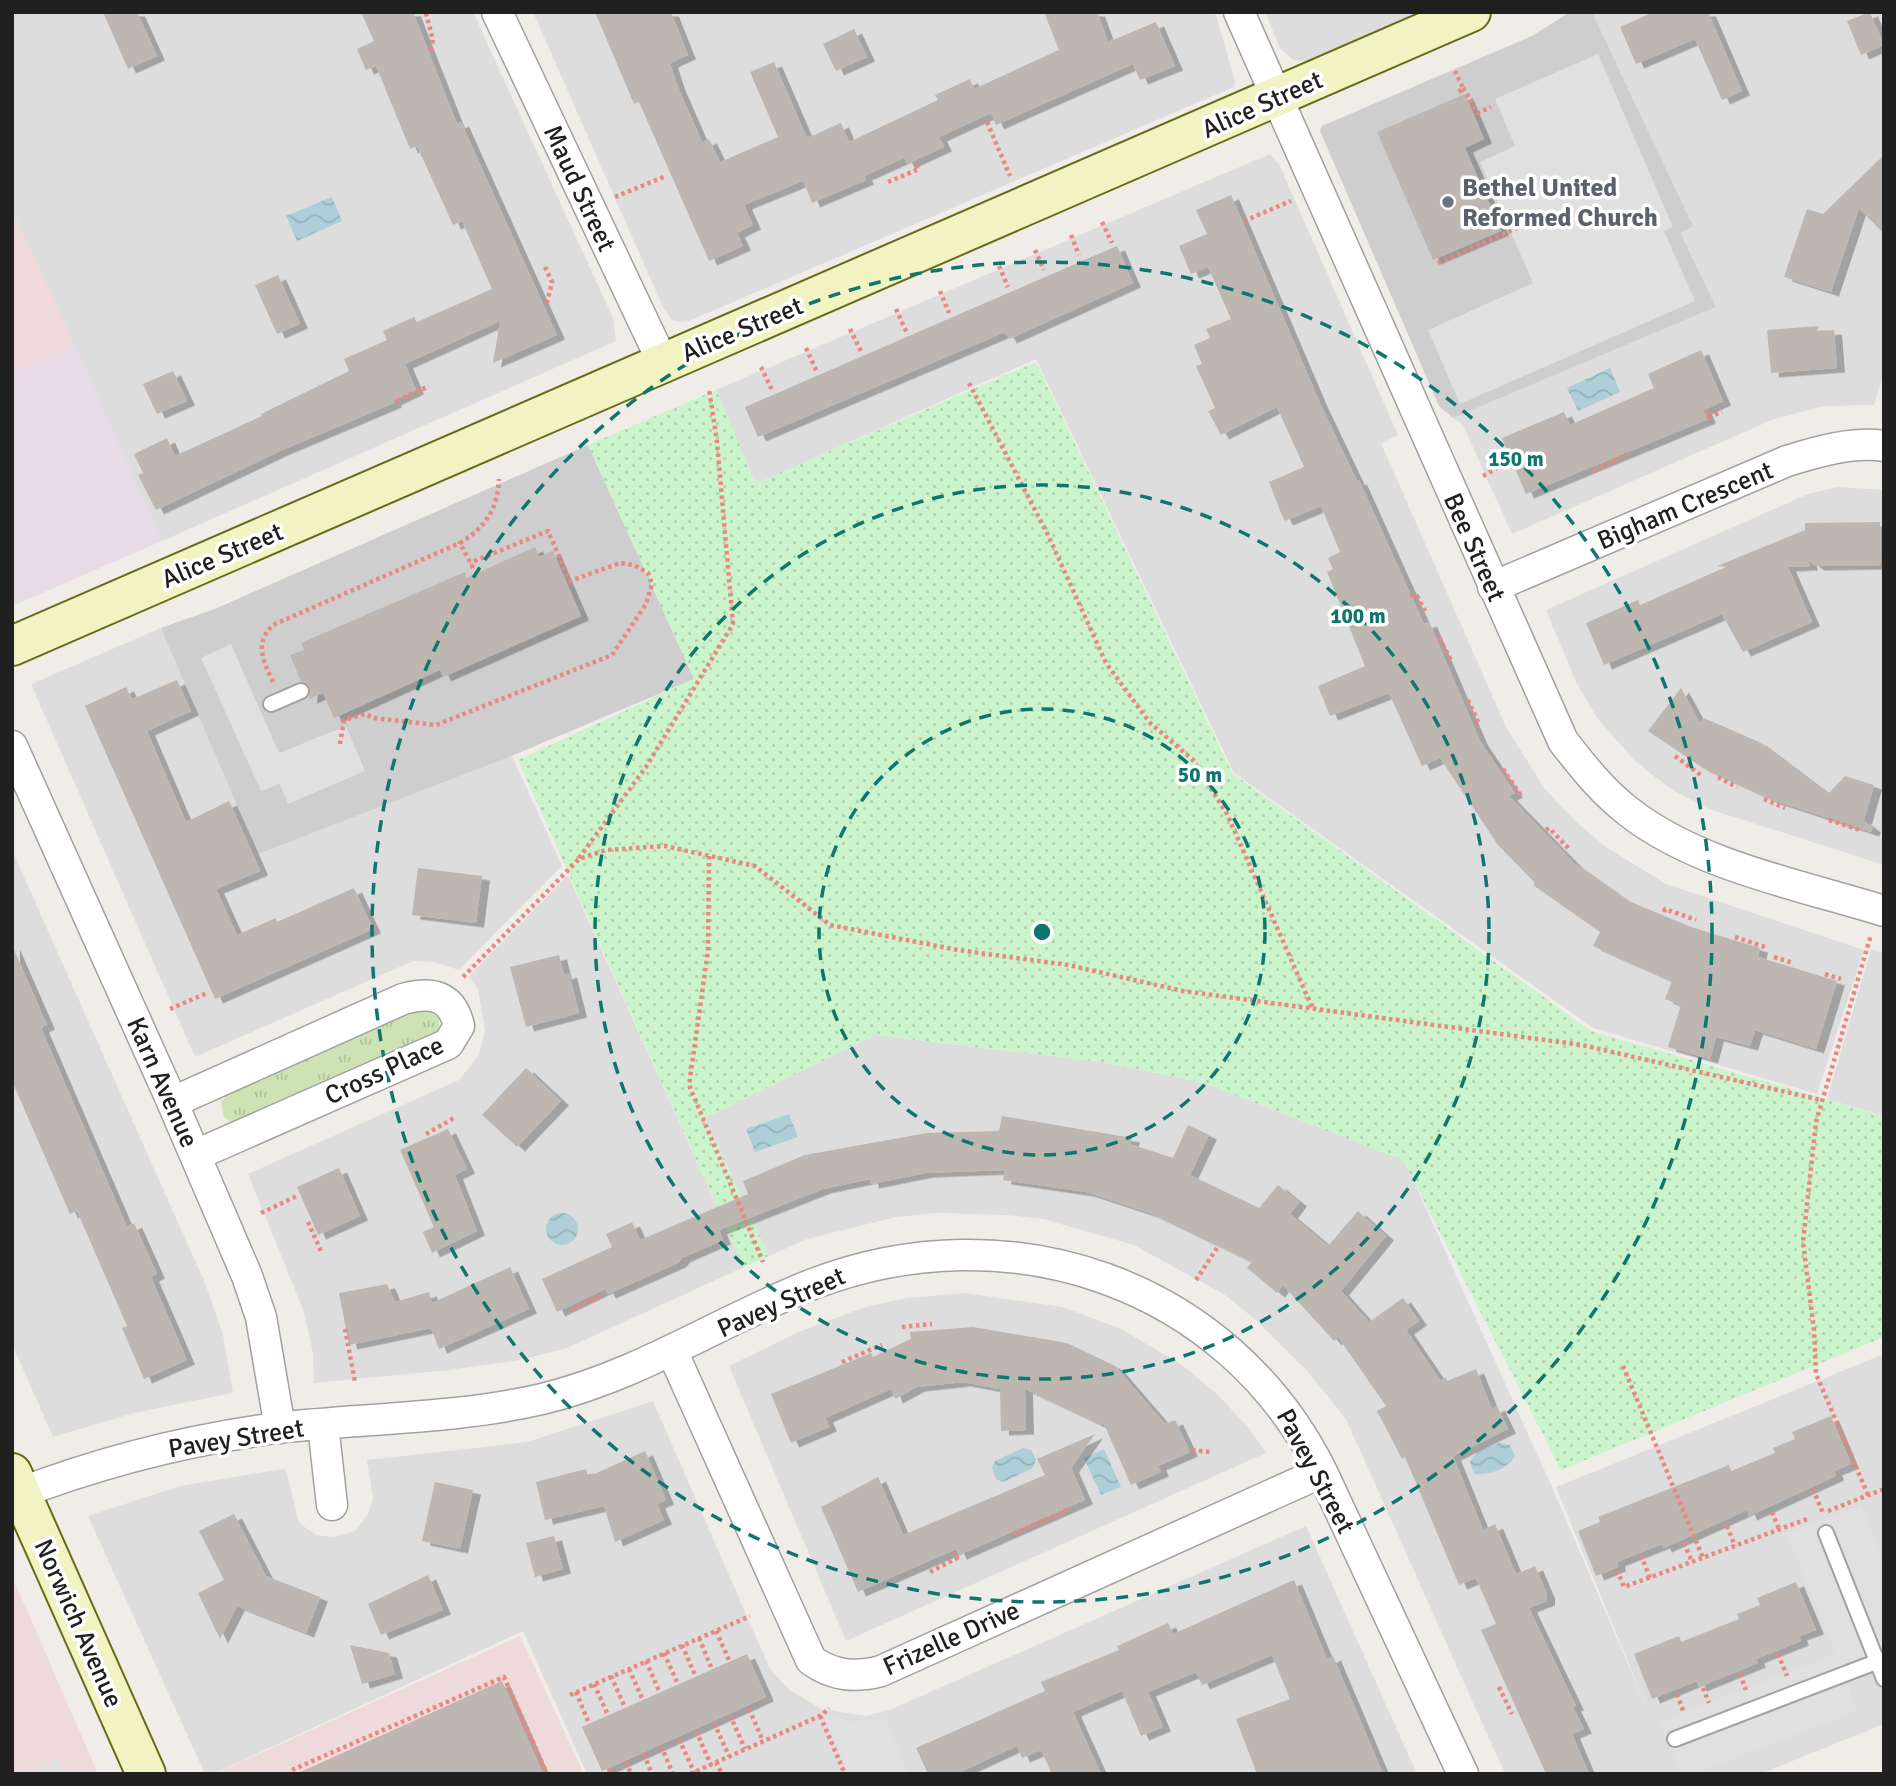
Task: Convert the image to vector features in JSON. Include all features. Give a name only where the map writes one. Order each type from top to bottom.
[{"type":"street","name":"Maud Street","points":[[497,12],[663,363]]},
{"type":"street","name":"Bee Street","points":[[1239,12],[1315,190],[1563,741],[1602,788],[1630,813],[1693,849],[1881,910]]},
{"type":"street","name":"Alice Street","points":[[12,646],[1471,12]]},
{"type":"street","name":"Bigham Crescent","points":[[1493,587],[1787,461],[1818,452],[1873,444],[1884,446]]},
{"type":"street","name":"Karn Avenue","points":[[12,746],[173,1102],[258,1308],[280,1428]]},
{"type":"street","name":"Cross Place","points":[[173,1102],[404,999],[424,993],[438,995],[447,1001],[457,1017],[458,1026],[454,1035],[448,1044],[440,1049],[196,1155]]},
{"type":"street","name":"Pavey Street","points":[[15,1487],[212,1438],[280,1428],[512,1405],[570,1391],[672,1351],[810,1285],[873,1266],[950,1254],[1007,1256],[1066,1266],[1129,1287],[1230,1350],[1280,1401],[1304,1436],[1322,1472],[1463,1774]]},
{"type":"street","name":"Frizelle Drive","points":[[672,1351],[811,1660],[826,1671],[863,1676],[881,1671],[1322,1472]]},
{"type":"street","points":[[323,1425],[332,1505]]},
{"type":"street","name":"Norwich Avenue","points":[[15,1487],[146,1774]]},
{"type":"lane","points":[[276,701],[301,691]]},
{"type":"lane","points":[[1826,1533],[1880,1660],[1884,1679]]},
{"type":"lane","points":[[1675,1739],[1880,1660]]},
{"type":"path","points":[[426,13],[433,40],[430,54]]},
{"type":"path","points":[[1455,71],[1478,113],[1491,107]]},
{"type":"path","points":[[1457,94],[1463,88]]},
{"type":"path","points":[[987,122],[1014,185]]},
{"type":"path","points":[[888,182],[919,169],[915,162]]},
{"type":"path","points":[[612,199],[666,176]]},
{"type":"path","points":[[1244,221],[1315,190]]},
{"type":"path","points":[[1438,263],[1542,217]]},
{"type":"path","points":[[1102,222],[1112,243]]},
{"type":"path","points":[[1071,235],[1079,255]]},
{"type":"path","points":[[1035,250],[1044,270]]},
{"type":"path","points":[[999,266],[1008,286]]},
{"type":"path","points":[[545,267],[552,282],[547,303]]},
{"type":"path","points":[[940,291],[950,313]]},
{"type":"path","points":[[896,309],[907,333]]},
{"type":"path","points":[[850,329],[862,353]]},
{"type":"path","points":[[806,348],[817,372]]},
{"type":"path","points":[[761,367],[772,390]]},
{"type":"path","points":[[969,383],[1048,535],[1106,663],[1150,723],[1193,760],[1227,814],[1312,1007]]},
{"type":"path","points":[[397,401],[429,386]]},
{"type":"path","points":[[463,977],[579,859],[646,767],[733,624],[717,442],[709,389]]},
{"type":"path","points":[[1706,410],[1710,417],[1722,412]]},
{"type":"path","points":[[1594,471],[1627,454]]},
{"type":"path","points":[[1483,476],[1509,461]]},
{"type":"path","points":[[276,701],[261,649],[263,635],[273,625],[460,543],[477,533],[487,522],[495,506],[499,480]]},
{"type":"path","points":[[340,744],[344,720],[365,714],[374,718],[436,725],[612,655],[646,604],[652,584],[648,573],[634,565],[621,563],[570,581],[548,531],[471,566],[460,543]]},
{"type":"path","points":[[1410,595],[1417,596],[1425,611]]},
{"type":"path","points":[[1439,638],[1452,662]]},
{"type":"path","points":[[1468,700],[1479,724]]},
{"type":"path","points":[[1675,756],[1702,776]]},
{"type":"path","points":[[1503,769],[1521,796]]},
{"type":"path","points":[[1718,777],[1737,787]]},
{"type":"path","points":[[1764,799],[1785,808]]},
{"type":"path","points":[[1829,820],[1860,830]]},
{"type":"path","points":[[1546,831],[1549,828],[1570,850]]},
{"type":"path","points":[[579,859],[606,849],[665,846],[755,866],[830,925],[958,950],[1068,965],[1183,991],[1582,1045],[1821,1100]]},
{"type":"path","points":[[709,856],[708,951],[689,1085],[763,1262]]},
{"type":"path","points":[[1664,912],[1665,909],[1696,920]]},
{"type":"path","points":[[1868,1495],[1816,1374],[1804,1232],[1814,1135],[1821,1100],[1881,910]]},
{"type":"path","points":[[1735,937],[1765,947]]},
{"type":"path","points":[[1774,957],[1793,963]]},
{"type":"path","points":[[1825,974],[1841,979]]},
{"type":"path","points":[[170,1009],[207,993]]},
{"type":"path","points":[[426,1134],[454,1118]]},
{"type":"path","points":[[261,1213],[297,1196]]},
{"type":"path","points":[[308,1222],[321,1251]]},
{"type":"path","points":[[1196,1280],[1217,1248]]},
{"type":"path","points":[[571,1310],[603,1295]]},
{"type":"path","points":[[902,1327],[932,1324]]},
{"type":"path","points":[[345,1329],[355,1382]]},
{"type":"path","points":[[842,1362],[882,1345]]},
{"type":"path","points":[[1623,1366],[1703,1558]]},
{"type":"path","points":[[1192,1450],[1210,1452]]},
{"type":"path","points":[[1813,1489],[1823,1513]]},
{"type":"path","points":[[1617,1570],[1624,1587],[1884,1489]]},
{"type":"path","points":[[1013,1534],[1071,1508]]},
{"type":"path","points":[[1772,1512],[1779,1529]]},
{"type":"path","points":[[1727,1526],[1735,1546]]},
{"type":"path","points":[[1684,1543],[1692,1562]]},
{"type":"path","points":[[930,1572],[957,1559],[953,1552]]},
{"type":"path","points":[[1641,1555],[1650,1578]]},
{"type":"path","points":[[588,1721],[573,1693],[750,1616]]},
{"type":"path","points":[[716,1631],[729,1660]]},
{"type":"path","points":[[699,1638],[711,1667]]},
{"type":"path","points":[[682,1645],[695,1675]]},
{"type":"path","points":[[664,1653],[677,1682]]},
{"type":"path","points":[[646,1661],[659,1691]]},
{"type":"path","points":[[629,1669],[642,1698]]},
{"type":"path","points":[[611,1676],[624,1705]]},
{"type":"path","points":[[292,1770],[504,1677],[547,1774]]},
{"type":"path","points":[[594,1684],[607,1713]]},
{"type":"path","points":[[1499,1687],[1512,1714]]},
{"type":"path","points":[[679,1739],[692,1773],[820,1716],[829,1708]]},
{"type":"path","points":[[749,1709],[763,1741]]},
{"type":"path","points":[[730,1715],[745,1749]]},
{"type":"path","points":[[820,1716],[845,1774]]},
{"type":"path","points":[[714,1723],[729,1756]]},
{"type":"path","points":[[696,1731],[721,1773]]},
{"type":"path","points":[[661,1746],[673,1774]]},
{"type":"path","points":[[644,1754],[652,1774]]},
{"type":"path","points":[[626,1762],[631,1774]]},
{"type":"path","points":[[466,1774],[472,1774]]},
{"type":"shaded area","points":[[12,12],[473,12],[613,318],[616,341],[162,541],[12,210]]},
{"type":"shaded area","points":[[533,12],[1215,12],[1235,81],[1234,87],[689,321],[680,322],[672,320],[663,307]]},
{"type":"shaded area","points":[[1265,12],[1419,12],[1312,60],[1302,61],[1293,60],[1280,48]]},
{"type":"shaded area","points":[[1570,12],[1592,12],[1693,226],[1681,233],[1716,307],[1453,418],[1439,406],[1320,131],[1322,126],[1532,36]]},
{"type":"shaded area","points":[[1592,12],[1884,12],[1884,373],[1874,405],[1825,406],[1774,419],[1512,534],[1463,425],[1453,418],[1716,307],[1681,232],[1693,226]]},
{"type":"shaded area","points":[[1598,54],[1673,227],[1664,231],[1695,301],[1460,404],[1428,330],[1533,283],[1480,162],[1515,146],[1495,99]]},
{"type":"shaded area","points":[[1270,154],[1279,164],[1398,435],[1381,443],[1506,727],[1545,789],[1574,820],[1606,847],[1666,884],[1864,950],[1817,1094],[1593,1028],[1234,773],[1036,359],[756,484],[716,390]]},
{"type":"shaded area","points":[[12,210],[75,345],[12,372]]},
{"type":"shaded area","points":[[75,345],[162,541],[12,606],[12,372]]},
{"type":"shaded area","points":[[588,445],[694,679],[512,756],[562,866],[459,970],[434,962],[413,961],[195,1057],[31,684],[161,628],[215,609]]},
{"type":"shaded area","points":[[588,445],[694,679],[511,756],[258,854],[161,628],[215,609]]},
{"type":"shaded area","points":[[1838,487],[1884,490],[1884,865],[1709,809],[1676,792],[1655,777],[1634,760],[1598,719],[1577,684],[1546,610],[1808,494]]},
{"type":"shaded area","points":[[231,644],[279,753],[346,726],[365,771],[288,804],[280,784],[261,791],[201,658]]},
{"type":"shaded area","points":[[12,850],[205,1283],[223,1335],[233,1393],[134,1413],[53,1437],[12,1344]]},
{"type":"shaded area","points":[[568,875],[744,1267],[567,1348],[520,1360],[449,1370],[314,1383],[313,1353],[304,1312],[248,1174],[459,1080],[479,1055],[485,1030],[478,990],[469,976]]},
{"type":"shaded area","points":[[1871,949],[1884,953],[1884,1116],[1827,1099]]},
{"type":"shaded area","points":[[875,1035],[1102,1062],[1204,1083],[1404,1160],[1552,1487],[1651,1718],[1556,1487],[1884,1354],[1884,1724],[1760,1774],[1505,1774],[1346,1419],[1308,1372],[1256,1320],[1225,1295],[1134,1245],[1043,1219],[1006,1215],[937,1213],[896,1217],[807,1239],[769,1256],[705,1118]]},
{"type":"shaded area","points":[[964,1293],[1063,1307],[1123,1330],[1182,1365],[1218,1395],[1248,1427],[1266,1453],[846,1641],[729,1366],[796,1333],[865,1307],[907,1298]]},
{"type":"shaded area","points":[[653,1401],[770,1669],[790,1690],[821,1709],[867,1716],[892,1709],[1306,1526],[1417,1774],[587,1774],[523,1631],[213,1774],[205,1774],[88,1516],[180,1486],[283,1469],[286,1470],[299,1523],[316,1535],[334,1537],[355,1531],[368,1514],[373,1499],[367,1460],[527,1442]]},
{"type":"shaded area","points":[[1861,1505],[1884,1562],[1884,1669],[1847,1683],[1857,1711],[1692,1774],[1680,1774],[1660,1722],[1835,1654],[1787,1533]]},
{"type":"shaded area","points":[[12,1577],[26,1608],[98,1774],[12,1774]]},
{"type":"shaded area","points":[[520,1636],[584,1774],[214,1774]]},
{"type":"shaded area","points":[[822,1712],[851,1722],[885,1718],[909,1774],[849,1774]]},
{"type":"shaded area","points":[[58,1758],[65,1774],[21,1774]]},
{"type":"green space","points":[[1036,362],[1232,773],[1591,1031],[1884,1116],[1884,1337],[1561,1470],[1403,1160],[1204,1083],[1102,1062],[875,1035],[705,1118],[769,1256],[744,1267],[518,760],[694,679],[588,445],[716,390],[756,483]]},
{"type":"green space","points":[[427,1009],[439,1018],[439,1033],[235,1125],[224,1117],[221,1102],[232,1091],[416,1011]]},
{"type":"water","points":[[332,197],[342,221],[297,241],[286,216]]},
{"type":"water","points":[[1610,368],[1620,392],[1578,411],[1567,388]]},
{"type":"water","points":[[789,1114],[798,1137],[755,1152],[746,1129]]},
{"type":"water","points":[[562,1213],[573,1218],[578,1229],[573,1240],[562,1245],[551,1240],[546,1229],[551,1218]]},
{"type":"water","points":[[1499,1443],[1510,1445],[1515,1456],[1511,1461],[1497,1471],[1474,1474],[1470,1462],[1477,1452]]},
{"type":"water","points":[[1023,1448],[1031,1450],[1036,1459],[1033,1468],[1003,1482],[996,1479],[992,1468],[995,1461]]},
{"type":"water","points":[[1104,1449],[1121,1487],[1101,1495],[1084,1458]]},
{"type":"building","points":[[103,12],[137,12],[157,56],[128,69]]},
{"type":"building","points":[[361,12],[413,12],[457,124],[461,122],[557,335],[493,363],[500,321],[405,364],[416,390],[393,401],[394,403],[280,451],[156,510],[138,475],[143,473],[134,454],[167,438],[175,456],[262,416],[261,414],[349,371],[344,359],[387,340],[383,331],[414,317],[417,322],[492,289],[462,221],[453,225],[417,146],[410,149],[376,66],[366,70],[357,49],[374,41]]},
{"type":"building","points":[[595,12],[671,12],[688,55],[670,63],[677,85],[702,142],[709,139],[720,162],[778,137],[750,72],[774,62],[807,138],[841,123],[849,142],[938,100],[935,95],[970,79],[974,89],[1059,50],[1044,12],[1097,12],[1108,42],[1156,22],[1175,66],[1140,80],[1133,64],[996,125],[991,113],[939,137],[944,147],[907,164],[904,158],[864,176],[866,180],[812,203],[803,181],[744,205],[753,225],[737,233],[743,246],[709,261],[639,102],[634,104]]},
{"type":"building","points":[[1654,12],[1708,12],[1742,91],[1722,100],[1695,39],[1636,64],[1620,27]]},
{"type":"building","points":[[1870,12],[1884,45],[1861,55],[1847,21]]},
{"type":"building","points":[[854,29],[867,57],[836,71],[823,44]]},
{"type":"building","name":"Bethel United Reformed Church","points":[[1465,94],[1484,139],[1465,148],[1501,231],[1433,260],[1377,132]]},
{"type":"building","points":[[1884,155],[1884,234],[1859,208],[1831,292],[1784,277],[1807,209],[1823,214]]},
{"type":"building","points":[[1231,195],[1319,401],[1357,481],[1359,480],[1424,624],[1429,622],[1480,741],[1515,793],[1509,796],[1575,864],[1626,900],[1691,927],[1760,948],[1758,957],[1837,981],[1816,1049],[1755,1030],[1750,1046],[1716,1037],[1710,1059],[1668,1047],[1681,1005],[1665,999],[1672,981],[1593,946],[1600,932],[1533,885],[1535,883],[1498,845],[1440,758],[1422,766],[1389,693],[1330,716],[1318,686],[1365,666],[1327,572],[1333,569],[1328,558],[1340,552],[1321,506],[1285,521],[1281,513],[1269,482],[1304,467],[1277,407],[1221,435],[1208,411],[1215,408],[1196,366],[1202,364],[1194,345],[1210,338],[1206,329],[1231,319],[1208,267],[1191,274],[1179,246],[1207,234],[1196,210]]},
{"type":"building","points":[[1117,246],[1133,283],[1009,339],[1005,332],[758,437],[745,407]]},
{"type":"building","points":[[278,275],[300,324],[277,334],[255,285]]},
{"type":"building","points":[[1819,326],[1817,331],[1834,330],[1837,368],[1771,373],[1767,330]]},
{"type":"building","points":[[1701,350],[1723,401],[1704,410],[1708,419],[1526,494],[1502,438],[1564,412],[1570,425],[1654,388],[1648,374]]},
{"type":"building","points":[[173,371],[187,401],[157,414],[143,384]]},
{"type":"building","points":[[1880,522],[1881,565],[1816,566],[1808,559],[1810,566],[1788,567],[1812,622],[1743,652],[1722,614],[1604,665],[1586,623],[1638,600],[1640,605],[1726,567],[1717,566],[1805,530],[1805,523]]},
{"type":"building","points":[[535,547],[539,557],[553,551],[581,616],[443,677],[440,670],[334,718],[323,693],[309,699],[310,688],[301,681],[290,655],[304,650],[301,643],[465,572],[466,578]]},
{"type":"building","points":[[177,680],[191,711],[147,731],[186,822],[229,801],[255,859],[260,871],[216,889],[237,935],[276,918],[277,922],[354,888],[373,929],[215,999],[85,706],[126,687],[132,699]]},
{"type":"building","points":[[1681,688],[1700,723],[1704,718],[1759,742],[1828,794],[1845,776],[1874,785],[1864,820],[1861,819],[1873,828],[1871,832],[1773,800],[1703,768],[1648,731]]},
{"type":"building","points":[[418,868],[482,876],[476,923],[412,915]]},
{"type":"building","points":[[12,945],[47,1025],[41,1028],[127,1227],[134,1223],[157,1274],[151,1277],[187,1360],[144,1379],[122,1328],[127,1326],[77,1211],[70,1214],[12,1081]]},
{"type":"building","points":[[559,955],[564,975],[569,973],[579,1013],[526,1027],[510,967]]},
{"type":"building","points":[[526,1068],[561,1101],[517,1147],[482,1115]]},
{"type":"building","points":[[1002,1116],[1132,1138],[1130,1144],[1173,1158],[1188,1125],[1209,1135],[1190,1175],[1259,1208],[1278,1185],[1299,1202],[1290,1214],[1328,1246],[1358,1211],[1386,1236],[1341,1291],[1369,1322],[1403,1298],[1419,1321],[1406,1330],[1440,1380],[1446,1378],[1447,1381],[1476,1369],[1492,1409],[1497,1406],[1508,1429],[1453,1456],[1483,1530],[1495,1524],[1516,1574],[1535,1566],[1547,1594],[1547,1601],[1529,1608],[1576,1706],[1573,1707],[1584,1729],[1572,1734],[1589,1774],[1546,1774],[1481,1630],[1496,1624],[1476,1578],[1459,1585],[1405,1457],[1402,1459],[1377,1411],[1386,1406],[1338,1337],[1334,1341],[1283,1285],[1277,1293],[1247,1268],[1252,1262],[1150,1213],[1086,1192],[1003,1180],[1005,1170],[926,1173],[871,1184],[870,1179],[823,1189],[719,1230],[723,1240],[682,1258],[678,1263],[608,1294],[605,1289],[557,1312],[542,1279],[612,1247],[606,1234],[632,1222],[640,1240],[748,1194],[743,1181],[805,1155],[927,1133],[999,1131]]},
{"type":"building","points":[[448,1129],[467,1169],[455,1175],[477,1231],[432,1253],[423,1232],[434,1227],[400,1150]]},
{"type":"building","points":[[339,1168],[360,1216],[318,1235],[297,1187]]},
{"type":"building","points":[[510,1267],[529,1309],[439,1349],[431,1328],[349,1345],[339,1293],[387,1284],[395,1302],[429,1292],[432,1303]]},
{"type":"building","points":[[973,1327],[1067,1343],[1115,1366],[1165,1424],[1175,1420],[1190,1452],[1158,1466],[1161,1472],[1131,1485],[1103,1422],[1101,1425],[1025,1389],[1026,1430],[1001,1431],[1000,1389],[963,1382],[917,1387],[895,1399],[891,1389],[825,1418],[829,1427],[791,1443],[771,1394],[871,1353],[873,1357],[911,1339],[910,1332]]},
{"type":"building","points":[[1831,1416],[1851,1464],[1834,1471],[1836,1476],[1749,1516],[1747,1510],[1664,1548],[1662,1544],[1617,1562],[1618,1567],[1596,1576],[1578,1531],[1600,1522],[1598,1517],[1729,1465],[1731,1471],[1775,1453],[1773,1448],[1795,1439],[1792,1432]]},
{"type":"building","points":[[1095,1434],[1071,1468],[1085,1500],[959,1555],[956,1549],[858,1592],[821,1507],[878,1477],[903,1535],[1045,1475],[1037,1459]]},
{"type":"building","points":[[645,1451],[666,1500],[657,1504],[664,1520],[615,1542],[604,1506],[545,1520],[536,1482],[586,1469],[588,1477]]},
{"type":"building","points":[[435,1482],[473,1490],[460,1549],[422,1541]]},
{"type":"building","points":[[234,1514],[266,1576],[320,1597],[306,1633],[237,1606],[220,1639],[198,1593],[224,1580],[199,1531]]},
{"type":"building","points":[[554,1536],[563,1569],[535,1577],[526,1543]]},
{"type":"building","points":[[428,1575],[443,1610],[381,1635],[368,1604]]},
{"type":"building","points":[[1294,1580],[1327,1659],[1333,1656],[1383,1774],[1257,1774],[1236,1719],[1290,1699],[1272,1655],[1202,1685],[1196,1672],[1148,1692],[1163,1727],[1141,1736],[1122,1691],[1073,1712],[1101,1774],[1052,1774],[1041,1750],[1022,1758],[1017,1746],[956,1774],[928,1774],[916,1748],[1045,1691],[1041,1682],[1119,1650],[1117,1646],[1168,1623],[1173,1634]]},
{"type":"building","points":[[1796,1582],[1816,1630],[1799,1636],[1801,1641],[1756,1659],[1758,1663],[1699,1687],[1697,1681],[1652,1699],[1634,1654],[1679,1636],[1681,1642],[1739,1619],[1737,1614],[1760,1605],[1757,1598]]},
{"type":"building","points":[[350,1645],[389,1653],[395,1674],[362,1684]]},
{"type":"building","points":[[747,1654],[766,1697],[602,1771],[582,1727]]},
{"type":"building","points":[[502,1681],[543,1774],[296,1774]]},
{"type":"place","name":"Bethel United Reformed Church","points":[[1448,202]]}]
